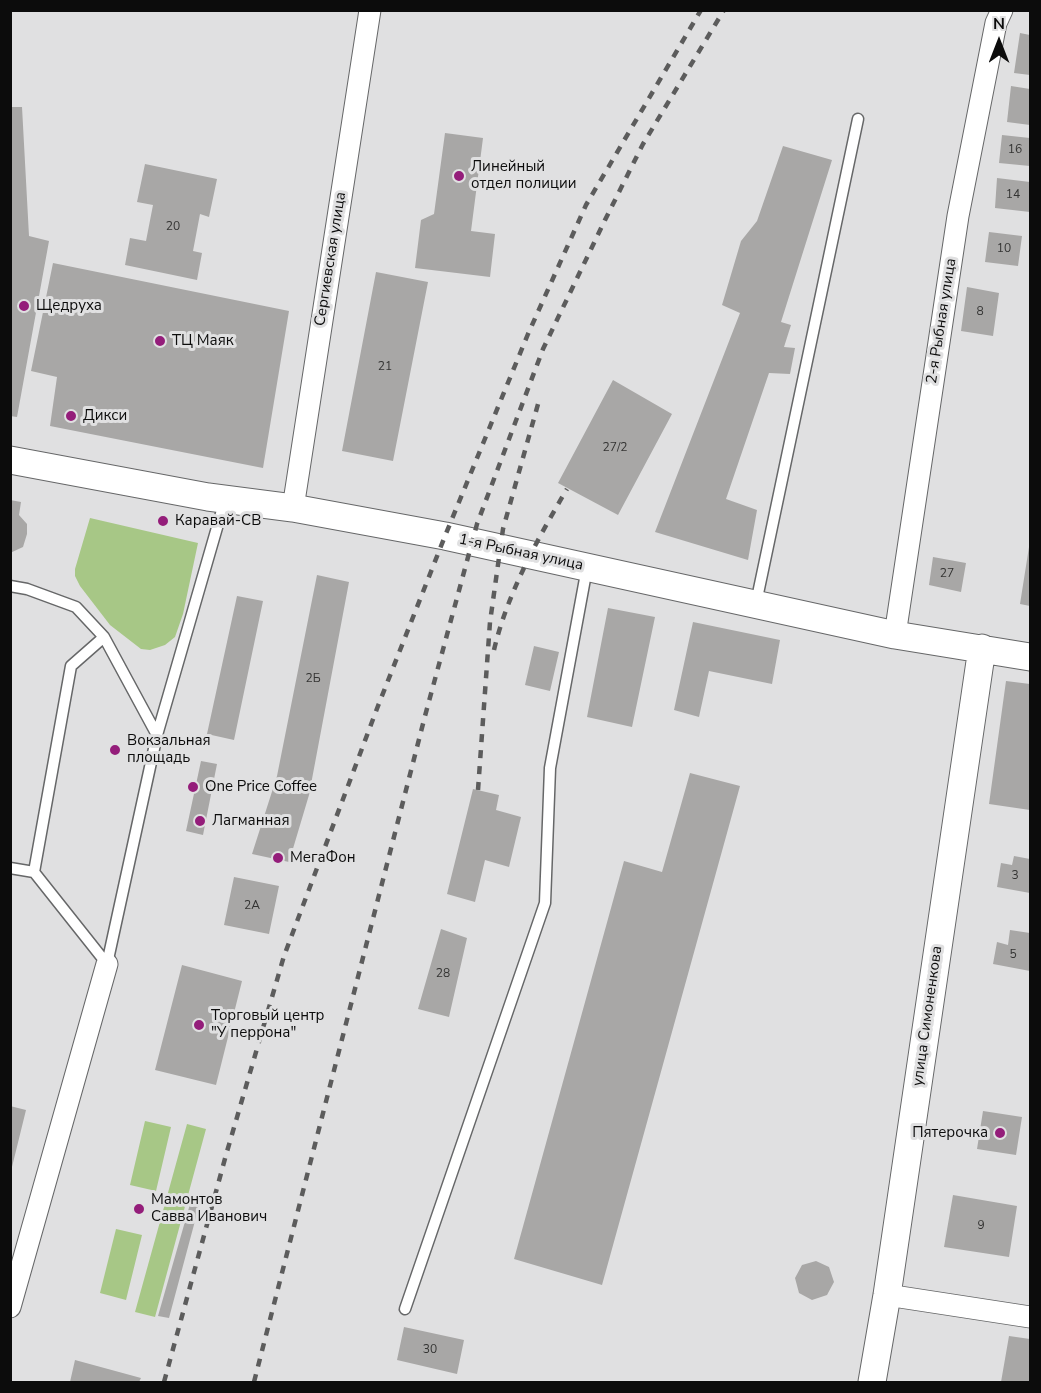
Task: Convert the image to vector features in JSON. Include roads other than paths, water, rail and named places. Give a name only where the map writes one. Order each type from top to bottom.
[{"type":"street","name":"Сергиевская улица","points":[[293,508],[370,10]]},
{"type":"street","name":"2-я Рыбная улица","points":[[896,635],[958,216],[996,23],[1002,10]]},
{"type":"street","name":"1-я Рыбная улица","points":[[10,460],[225,500],[293,508],[445,536],[896,635],[1030,657]]},
{"type":"street","name":"улица Симоненкова","points":[[873,1383],[982,648]]},
{"type":"street","points":[[10,1307],[107,964]]},
{"type":"street","points":[[887,1295],[1030,1317]]},
{"type":"lane","points":[[755,605],[858,119]]},
{"type":"lane","points":[[107,964],[157,735],[225,500]]},
{"type":"lane","points":[[405,1309],[545,903],[549,768],[587,568]]},
{"type":"lane","points":[[10,586],[27,589],[76,607],[104,637],[157,735]]},
{"type":"lane","points":[[34,872],[71,666],[104,637]]},
{"type":"lane","points":[[10,868],[34,872],[107,964]]},
{"type":"railway","points":[[164,1382],[226,1155],[284,956],[378,706],[528,334],[586,205],[701,10]]},
{"type":"railway","points":[[254,1382],[425,716],[477,524],[543,349],[643,144],[724,10]]},
{"type":"railway","points":[[478,790],[490,622],[503,529],[540,397]]},
{"type":"railway","points":[[494,650],[515,587],[567,489]]},
{"type":"place","name":"Линейный отдел полиции","points":[[459,176]]},
{"type":"place","name":"Щедруха","points":[[24,306]]},
{"type":"place","name":"ТЦ Маяк","points":[[160,341]]},
{"type":"place","name":"Дикси","points":[[71,416]]},
{"type":"place","name":"Каравай-СВ","points":[[163,521]]},
{"type":"place","name":"Вокзальная площадь","points":[[115,750]]},
{"type":"place","name":"One Price Coffee","points":[[193,787]]},
{"type":"place","name":"Лагманная","points":[[200,821]]},
{"type":"place","name":"МегаФон","points":[[278,858]]},
{"type":"place","name":"Торговый центр \"У перрона\"","points":[[199,1025]]},
{"type":"place","name":"Пятерочка","points":[[1000,1133]]},
{"type":"place","name":"Мамонтов Савва Иванович","points":[[139,1209]]}]
